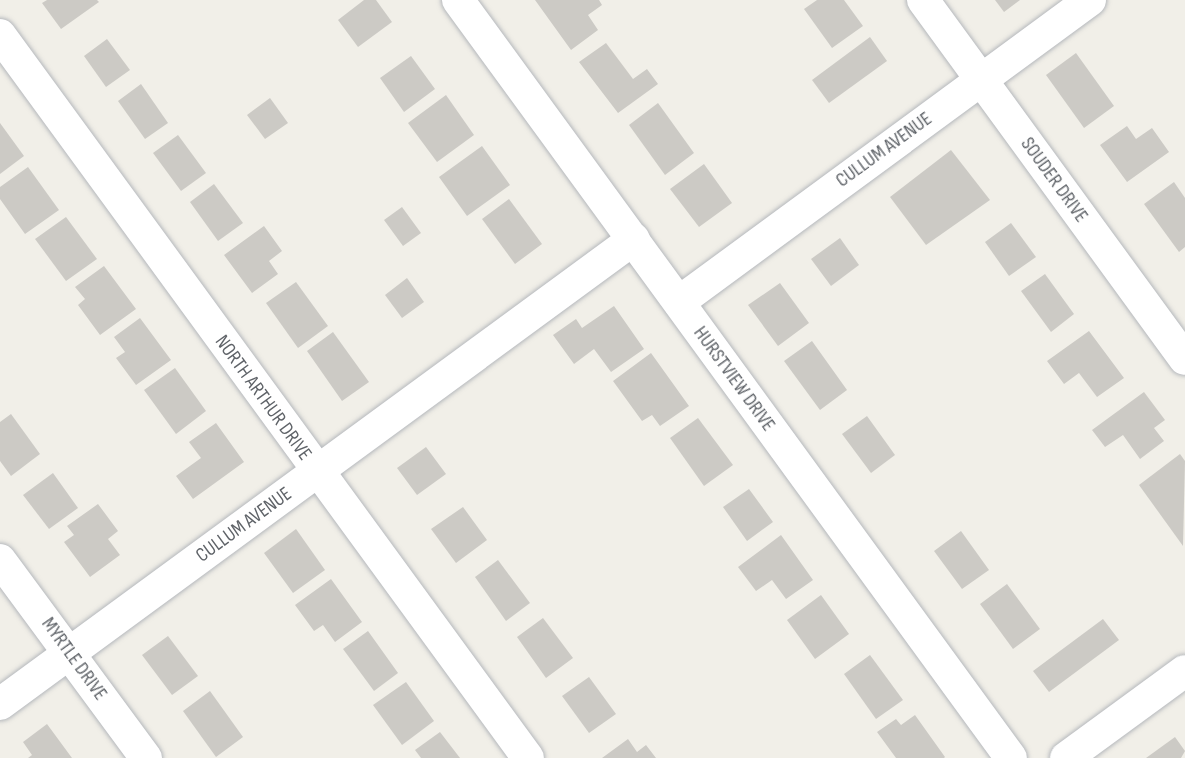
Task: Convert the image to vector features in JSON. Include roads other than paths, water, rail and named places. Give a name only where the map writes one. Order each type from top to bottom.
[{"type":"street","name":"HURSTVIEW DRIVE","points":[[458,0],[1011,758]]},
{"type":"street","name":"SOUDER DRIVE","points":[[923,0],[1185,359]]},
{"type":"street","name":"CULLUM AVENUE","points":[[679,302],[1090,0]]},
{"type":"street","name":"NORTH ARTHUR DRIVE","points":[[0,35],[528,758]]},
{"type":"street","name":"CULLUM AVENUE","points":[[0,704],[634,239]]},
{"type":"street","name":"MYRTLE DRIVE","points":[[0,560],[146,758]]},
{"type":"street","points":[[1066,758],[1185,671]]}]
